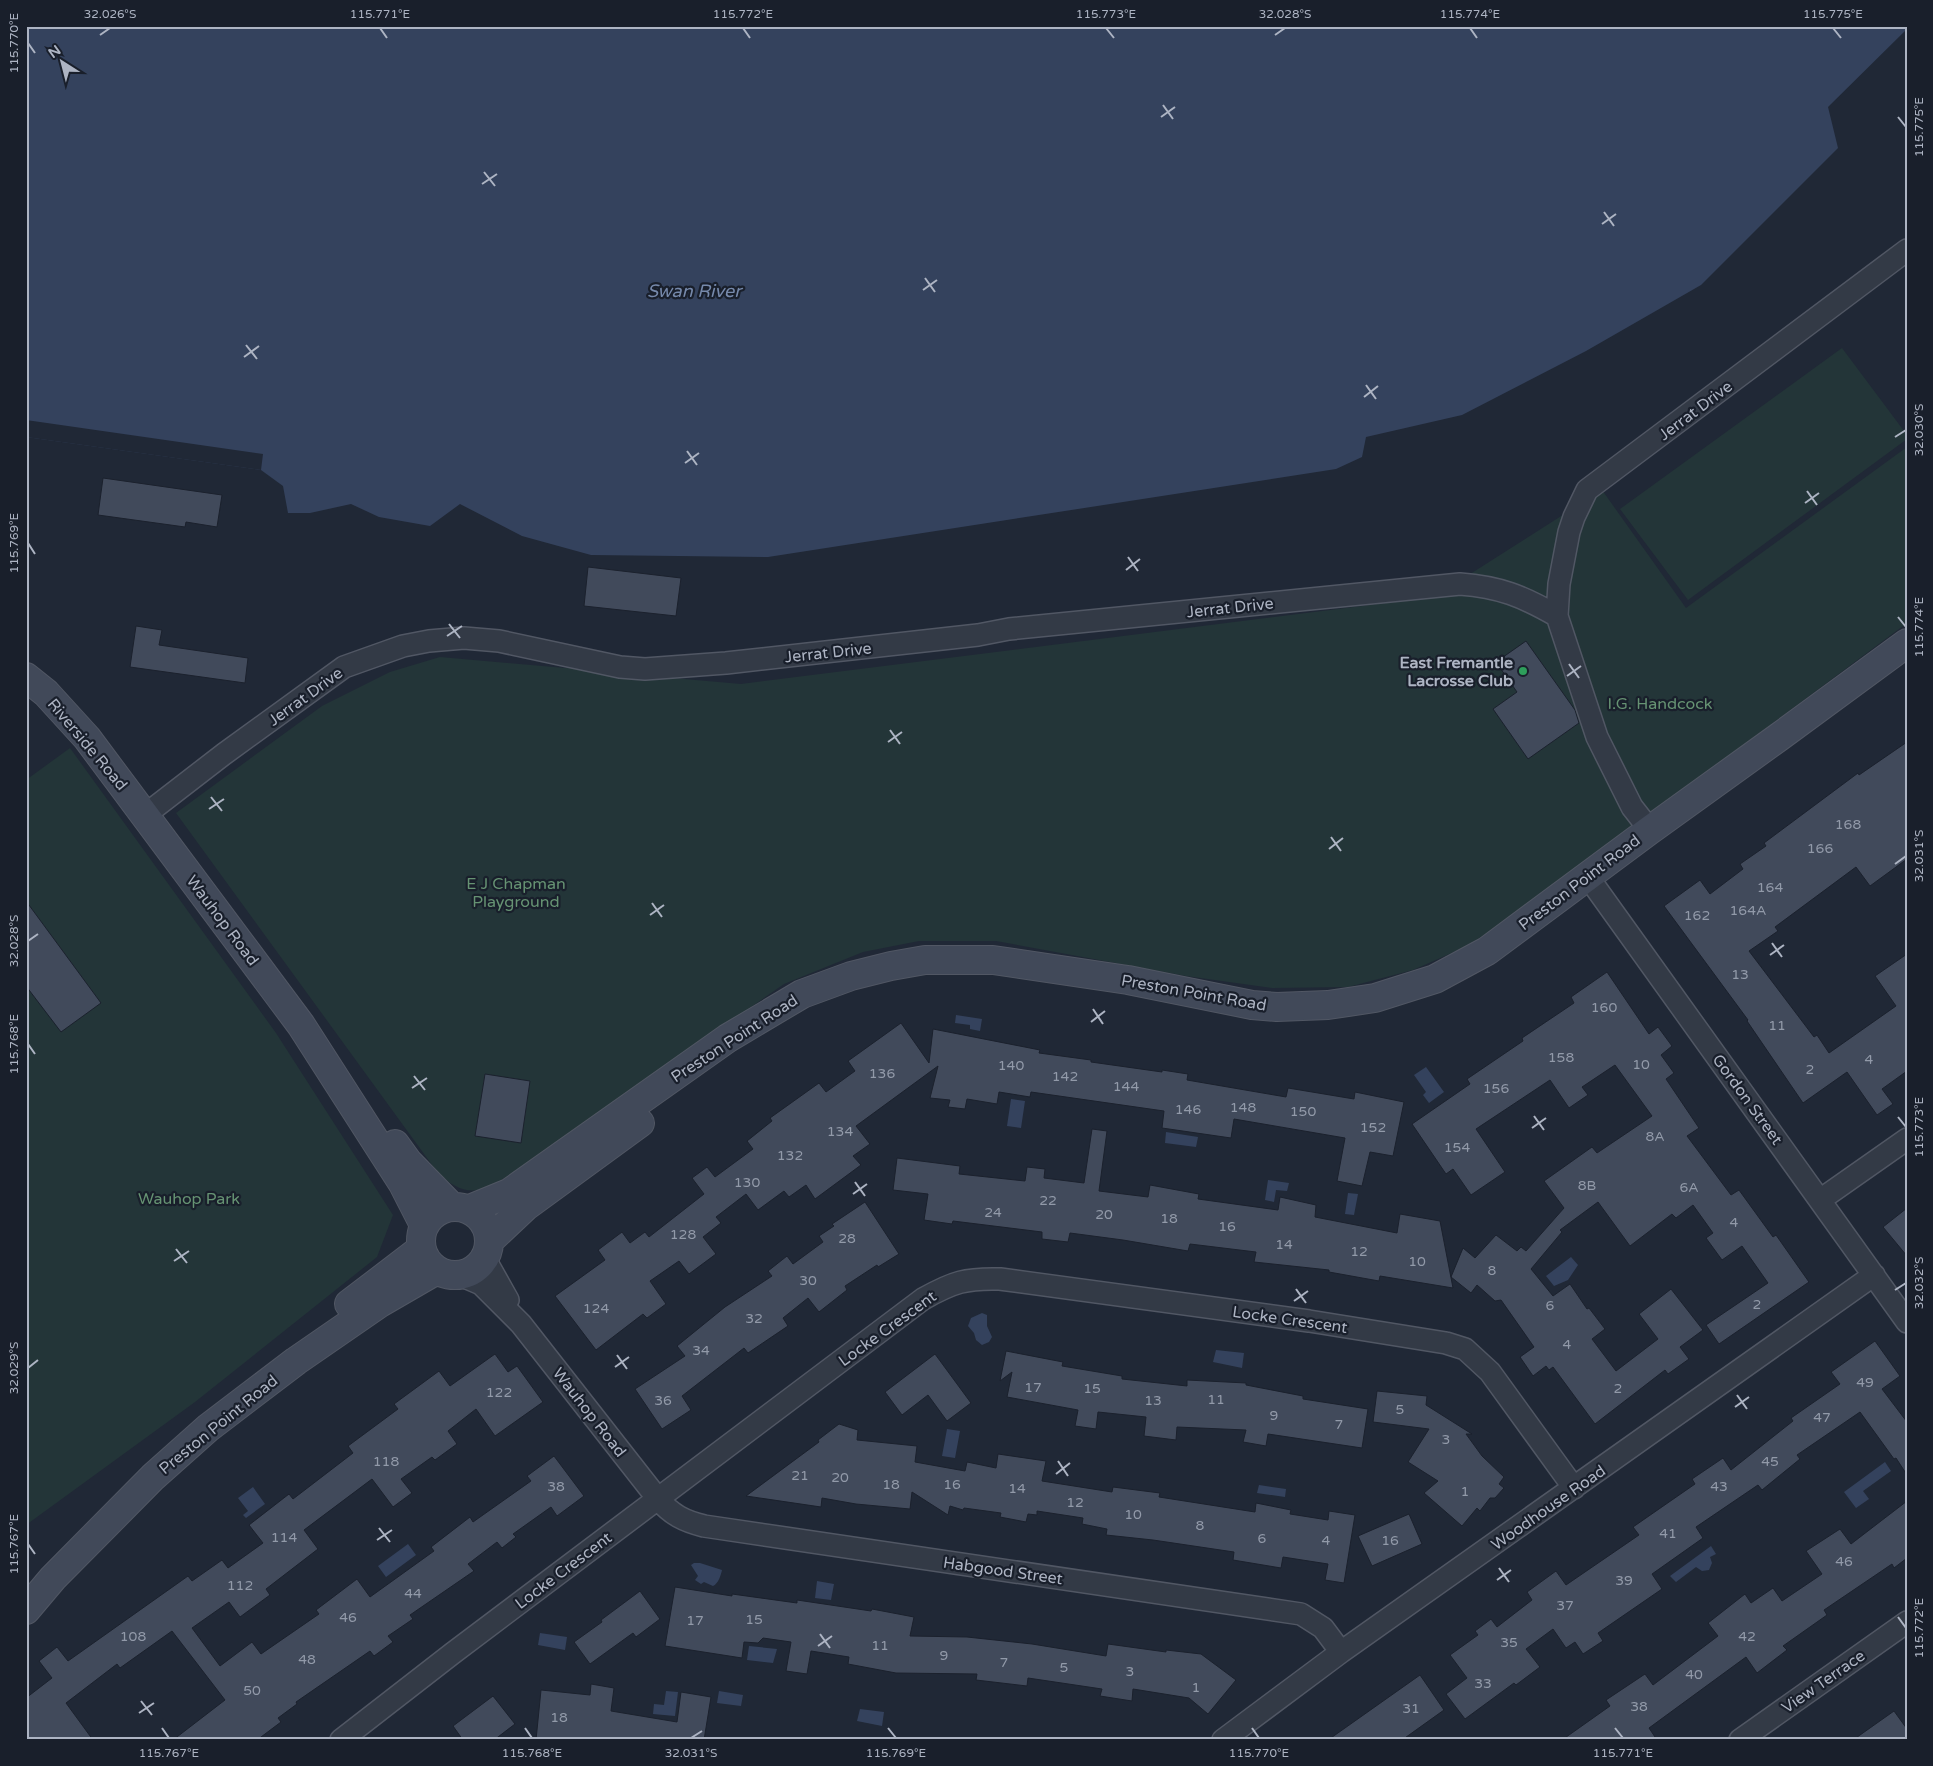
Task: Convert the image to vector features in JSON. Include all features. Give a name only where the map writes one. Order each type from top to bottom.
[{"type":"main road","name":"Preston Point Road","points":[[487,1250],[525,1207],[726,1061],[816,1008],[842,997],[880,986],[920,978],[962,976],[993,978],[1244,1017],[1322,1022],[1384,1012],[1435,996],[1490,969],[1593,883],[1650,830],[1907,643]]},
{"type":"main road","name":"Preston Point Road","points":[[460,1208],[509,1193],[728,1038],[802,994],[851,976],[891,966],[925,960],[993,960],[1128,980],[1252,1005],[1277,1007],[1328,1005],[1375,998],[1435,979],[1487,951],[1659,842],[1907,661]]},
{"type":"main road","name":"Riverside Road","points":[[26,677],[46,694],[87,738],[145,814]]},
{"type":"main road","name":"Wauhop Road","points":[[145,814],[301,1025],[403,1184],[423,1237]]},
{"type":"main road","name":"Wauhop Road","points":[[301,1025],[356,1087],[408,1162],[460,1208]]},
{"type":"main road","points":[[460,1208],[478,1214],[486,1225],[487,1250],[471,1272],[449,1273],[426,1261],[423,1237],[437,1211],[460,1208]]},
{"type":"main road","name":"Preston Point Road","points":[[26,1585],[148,1461],[215,1402],[287,1350],[423,1237]]},
{"type":"main road","name":"Preston Point Road","points":[[26,1610],[53,1578],[153,1477],[208,1428],[306,1354],[380,1303],[449,1273]]},
{"type":"street","name":"Jerrat Drive","points":[[1650,830],[1632,807],[1597,737],[1556,616],[1559,584],[1569,532],[1574,517],[1587,490],[1907,250]]},
{"type":"street","name":"Jerrat Drive","points":[[145,814],[344,667],[403,646],[429,641],[464,638],[499,641],[645,670],[978,635],[1010,629],[1460,584],[1511,592],[1534,602],[1556,616]]},
{"type":"street","name":"Gordon Street","points":[[1593,883],[1907,1322]]},
{"type":"street","points":[[1820,1200],[1907,1139]]},
{"type":"street","name":"Wauhop Road","points":[[487,1250],[521,1324]]},
{"type":"street","name":"Wauhop Road","points":[[449,1273],[481,1284],[521,1324],[658,1499]]},
{"type":"street","name":"Woodhouse Road","points":[[1223,1740],[1341,1652],[1874,1276]]},
{"type":"street","name":"Locke Crescent","points":[[350,1737],[452,1653],[923,1299],[957,1282],[976,1278],[1000,1279],[1310,1322],[1446,1343],[1465,1349],[1490,1372],[1574,1488]]},
{"type":"street","name":"Habgood Street","points":[[658,1499],[665,1507],[684,1521],[704,1526],[1301,1614],[1323,1628],[1341,1652]]},
{"type":"street","name":"View Terrace","points":[[1740,1740],[1907,1622]]},
{"type":"green space","points":[[1842,348],[1907,435],[1907,439],[1688,600],[1620,509]]},
{"type":"green space","name":"E J Chapman Playground","points":[[1907,447],[1907,623],[1510,919],[1463,948],[1413,970],[1348,987],[1272,988],[1186,976],[996,941],[919,941],[863,952],[784,984],[529,1162],[492,1185],[482,1189],[460,1188],[448,1181],[435,1169],[176,813],[322,706],[390,672],[440,657],[565,668],[579,667],[593,671],[741,684],[1434,597],[1602,490],[1686,608]]},
{"type":"green space","name":"Wauhop Park","points":[[70,748],[276,1033],[393,1215],[377,1257],[195,1402],[26,1525],[26,780]]},
{"type":"water","name":"Swan River","points":[[26,26],[1907,26],[1907,29],[1828,107],[1838,148],[1701,285],[1586,351],[1462,415],[1366,437],[1362,457],[1336,469],[768,557],[591,555],[522,536],[460,504],[430,526],[379,517],[351,504],[310,513],[288,513],[283,486],[261,470],[26,437]]},
{"type":"water","points":[[956,1015],[982,1019],[980,1031],[970,1029],[970,1025],[955,1023]]},
{"type":"water","points":[[1426,1067],[1444,1092],[1429,1103],[1423,1095],[1426,1092],[1414,1075]]},
{"type":"water","points":[[1011,1099],[1025,1101],[1021,1128],[1007,1126]]},
{"type":"water","points":[[1166,1132],[1198,1137],[1196,1147],[1165,1143]]},
{"type":"water","points":[[1268,1180],[1289,1183],[1287,1191],[1276,1190],[1274,1202],[1265,1200]]},
{"type":"water","points":[[1348,1193],[1358,1194],[1354,1215],[1345,1214]]},
{"type":"water","points":[[1571,1257],[1578,1265],[1568,1280],[1554,1286],[1546,1276]]},
{"type":"water","points":[[982,1313],[987,1315],[987,1326],[992,1337],[989,1342],[982,1345],[976,1340],[974,1333],[968,1326],[971,1318]]},
{"type":"water","points":[[1216,1350],[1244,1353],[1242,1368],[1213,1362]]},
{"type":"water","points":[[947,1429],[960,1431],[955,1458],[942,1456]]},
{"type":"water","points":[[1885,1462],[1891,1471],[1863,1491],[1869,1499],[1856,1508],[1844,1492]]},
{"type":"water","points":[[1259,1485],[1286,1489],[1285,1497],[1257,1493]]},
{"type":"water","points":[[253,1487],[265,1504],[246,1518],[243,1515],[248,1511],[238,1498]]},
{"type":"water","points":[[408,1544],[416,1555],[386,1577],[378,1566]]},
{"type":"water","points":[[1711,1546],[1716,1554],[1710,1557],[1712,1563],[1709,1570],[1702,1571],[1696,1567],[1676,1582],[1670,1576]]},
{"type":"water","points":[[694,1563],[722,1570],[720,1577],[713,1586],[704,1582],[701,1584],[695,1580],[698,1576],[691,1565]]},
{"type":"water","points":[[817,1581],[834,1584],[831,1600],[815,1598]]},
{"type":"water","points":[[540,1633],[567,1637],[565,1650],[538,1645]]},
{"type":"water","points":[[749,1646],[777,1649],[773,1663],[747,1660]]},
{"type":"water","points":[[666,1691],[678,1692],[675,1716],[653,1714],[654,1704],[664,1705]]},
{"type":"water","points":[[719,1691],[743,1695],[741,1706],[717,1703]]},
{"type":"water","points":[[860,1709],[884,1712],[882,1726],[857,1721]]},
{"type":"pier","points":[[26,420],[263,454],[261,470],[26,437]]},
{"type":"building","points":[[103,478],[222,495],[217,527],[186,522],[185,527],[98,515]]},
{"type":"building","points":[[588,567],[681,578],[676,616],[584,606]]},
{"type":"building","points":[[136,626],[162,630],[159,645],[248,658],[245,683],[130,667]]},
{"type":"building","points":[[1526,641],[1575,710],[1579,723],[1528,759],[1493,709],[1517,692],[1496,662]]},
{"type":"building","points":[[1907,742],[1907,859],[1870,886],[1856,867],[1775,927],[1778,931],[1749,951],[1814,1037],[1817,1035],[1829,1053],[1896,1006],[1875,976],[1907,954],[1907,1071],[1882,1089],[1893,1104],[1877,1115],[1847,1072],[1803,1103],[1748,1020],[1664,906],[1700,880],[1710,894],[1743,869],[1740,864],[1766,846],[1764,843],[1858,773],[1859,775]]},
{"type":"building","points":[[26,901],[101,1003],[61,1032],[26,986]]},
{"type":"building","points":[[1607,972],[1649,1034],[1658,1027],[1672,1046],[1661,1055],[1674,1073],[1666,1079],[1699,1128],[1687,1136],[1731,1195],[1739,1190],[1773,1237],[1776,1235],[1809,1282],[1719,1344],[1706,1325],[1768,1283],[1742,1246],[1722,1260],[1706,1238],[1713,1233],[1693,1205],[1676,1218],[1672,1214],[1630,1246],[1598,1202],[1560,1230],[1562,1232],[1531,1269],[1553,1296],[1570,1284],[1587,1309],[1589,1308],[1605,1329],[1592,1339],[1616,1371],[1658,1339],[1639,1314],[1671,1289],[1703,1330],[1680,1347],[1689,1359],[1668,1374],[1665,1370],[1595,1424],[1553,1367],[1549,1370],[1546,1366],[1533,1376],[1520,1357],[1534,1347],[1501,1300],[1495,1301],[1477,1285],[1471,1293],[1451,1277],[1463,1248],[1475,1258],[1496,1235],[1517,1251],[1521,1247],[1526,1251],[1564,1208],[1544,1181],[1592,1147],[1597,1153],[1652,1116],[1615,1065],[1582,1087],[1588,1095],[1569,1108],[1550,1080],[1476,1129],[1505,1172],[1471,1195],[1453,1169],[1446,1174],[1412,1124],[1470,1084],[1467,1079],[1523,1041],[1522,1038],[1574,1003],[1571,997]]},
{"type":"building","points":[[901,1023],[929,1063],[933,1029],[1040,1050],[1039,1053],[1091,1060],[1091,1062],[1188,1074],[1187,1080],[1286,1097],[1288,1088],[1354,1099],[1355,1092],[1404,1102],[1393,1156],[1370,1152],[1362,1186],[1337,1181],[1345,1138],[1234,1119],[1231,1138],[1162,1128],[1164,1111],[1031,1092],[1030,1097],[999,1092],[997,1104],[967,1099],[965,1109],[948,1107],[950,1100],[930,1098],[938,1066],[856,1126],[870,1144],[853,1156],[861,1165],[815,1199],[806,1185],[789,1197],[784,1191],[758,1210],[746,1194],[716,1217],[721,1223],[703,1237],[716,1254],[689,1274],[679,1261],[650,1281],[666,1304],[647,1318],[643,1314],[596,1350],[555,1296],[605,1260],[598,1250],[622,1232],[630,1243],[645,1232],[649,1237],[704,1194],[692,1178],[707,1167],[715,1177],[753,1149],[747,1141],[772,1121],[770,1118],[819,1083],[826,1092],[855,1071],[848,1061]]},
{"type":"building","points":[[485,1074],[530,1081],[521,1143],[475,1136]]},
{"type":"building","points":[[1092,1129],[1107,1131],[1099,1191],[1148,1197],[1150,1185],[1199,1194],[1198,1199],[1278,1210],[1280,1197],[1316,1205],[1315,1217],[1397,1233],[1400,1214],[1440,1221],[1453,1288],[1380,1276],[1379,1281],[1329,1272],[1329,1270],[1254,1262],[1256,1252],[1190,1244],[1188,1251],[1070,1233],[1068,1242],[1042,1239],[1042,1232],[953,1221],[952,1224],[924,1220],[928,1194],[893,1190],[897,1158],[960,1166],[959,1174],[1025,1181],[1027,1167],[1045,1169],[1044,1178],[1084,1183]]},
{"type":"building","points":[[865,1202],[899,1254],[878,1267],[877,1265],[845,1286],[847,1290],[819,1312],[808,1298],[783,1318],[788,1326],[748,1353],[744,1348],[682,1396],[691,1410],[662,1429],[635,1389],[685,1356],[677,1346],[725,1307],[772,1276],[768,1271],[787,1256],[793,1264],[823,1242],[819,1236],[834,1226],[832,1224]]},
{"type":"building","points":[[1907,1208],[1907,1256],[1883,1227]]},
{"type":"building","points":[[1875,1341],[1900,1376],[1882,1389],[1907,1422],[1907,1475],[1860,1412],[1797,1455],[1800,1459],[1762,1490],[1758,1485],[1696,1527],[1703,1538],[1652,1574],[1662,1589],[1598,1633],[1603,1641],[1583,1654],[1575,1642],[1566,1648],[1553,1629],[1526,1649],[1540,1667],[1516,1685],[1514,1683],[1465,1719],[1446,1694],[1467,1678],[1450,1655],[1478,1635],[1475,1631],[1491,1619],[1497,1627],[1532,1600],[1527,1592],[1556,1571],[1566,1585],[1639,1535],[1633,1527],[1695,1484],[1692,1479],[1723,1458],[1731,1470],[1793,1421],[1791,1418],[1840,1384],[1831,1372]]},
{"type":"building","points":[[1006,1351],[1063,1362],[1062,1366],[1122,1376],[1122,1379],[1187,1386],[1187,1380],[1246,1383],[1246,1385],[1303,1396],[1303,1399],[1368,1409],[1362,1448],[1268,1434],[1266,1446],[1243,1442],[1246,1430],[1177,1427],[1176,1440],[1144,1436],[1146,1417],[1098,1412],[1096,1429],[1075,1426],[1078,1410],[1007,1397],[1012,1372],[1000,1381]]},
{"type":"building","points":[[495,1354],[508,1372],[517,1366],[543,1402],[495,1436],[476,1409],[448,1431],[457,1444],[435,1460],[432,1457],[401,1479],[412,1493],[393,1507],[372,1479],[304,1530],[318,1549],[266,1589],[270,1595],[240,1617],[229,1602],[192,1628],[220,1666],[252,1642],[261,1654],[319,1614],[316,1610],[357,1579],[370,1597],[434,1551],[431,1547],[470,1517],[473,1522],[531,1481],[527,1476],[554,1456],[584,1496],[557,1516],[551,1507],[513,1534],[516,1537],[502,1548],[497,1542],[468,1564],[474,1571],[410,1615],[413,1619],[388,1636],[393,1642],[374,1656],[370,1651],[296,1702],[297,1704],[278,1718],[281,1722],[257,1740],[173,1740],[225,1700],[172,1631],[120,1668],[117,1664],[66,1703],[93,1740],[26,1740],[26,1698],[52,1678],[39,1661],[57,1647],[68,1661],[188,1576],[192,1581],[222,1560],[228,1568],[263,1543],[249,1525],[289,1494],[293,1499],[353,1453],[348,1446],[398,1409],[394,1404],[439,1371],[450,1386]]},
{"type":"building","points":[[935,1354],[971,1403],[947,1421],[928,1395],[902,1415],[885,1392]]},
{"type":"building","points":[[1377,1391],[1427,1396],[1426,1405],[1472,1434],[1466,1434],[1482,1456],[1504,1477],[1499,1484],[1504,1488],[1495,1498],[1490,1498],[1480,1511],[1477,1508],[1462,1526],[1424,1493],[1438,1481],[1408,1462],[1429,1429],[1373,1422]]},
{"type":"building","points":[[839,1424],[858,1430],[857,1440],[917,1446],[915,1462],[965,1471],[967,1462],[996,1468],[998,1454],[1046,1461],[1042,1481],[1112,1492],[1113,1487],[1160,1493],[1159,1497],[1255,1512],[1256,1503],[1291,1510],[1290,1514],[1328,1520],[1329,1511],[1355,1515],[1344,1583],[1325,1580],[1328,1564],[1283,1557],[1281,1568],[1233,1560],[1234,1552],[1106,1535],[1107,1529],[1082,1524],[1083,1518],[1037,1511],[1037,1515],[1028,1514],[1026,1522],[1000,1517],[1001,1513],[964,1508],[963,1510],[950,1506],[948,1515],[912,1492],[910,1509],[856,1504],[822,1498],[821,1507],[746,1496],[819,1442],[818,1440]]},
{"type":"building","points":[[1907,1501],[1907,1558],[1894,1568],[1892,1564],[1824,1610],[1827,1615],[1783,1646],[1787,1650],[1757,1673],[1746,1657],[1649,1728],[1657,1740],[1562,1740],[1610,1706],[1606,1700],[1645,1674],[1653,1685],[1718,1636],[1708,1623],[1745,1594],[1751,1603],[1773,1588],[1782,1601],[1822,1574],[1806,1551],[1840,1529],[1851,1544]]},
{"type":"building","points":[[1409,1514],[1422,1544],[1372,1566],[1358,1536]]},
{"type":"building","points":[[675,1587],[732,1596],[732,1594],[797,1603],[797,1600],[871,1611],[872,1609],[914,1617],[910,1636],[967,1637],[1032,1644],[1106,1656],[1108,1644],[1166,1652],[1166,1650],[1201,1654],[1236,1680],[1208,1714],[1189,1698],[1133,1689],[1132,1701],[1100,1696],[1102,1689],[1028,1678],[1027,1686],[976,1680],[977,1674],[896,1673],[848,1664],[849,1657],[811,1651],[807,1674],[786,1671],[791,1642],[763,1638],[758,1643],[744,1642],[742,1658],[665,1646]]},
{"type":"building","points":[[640,1591],[660,1619],[636,1637],[633,1633],[590,1664],[574,1642]]},
{"type":"building","points":[[1420,1675],[1444,1710],[1402,1740],[1328,1740]]},
{"type":"building","points":[[591,1684],[614,1688],[611,1711],[677,1722],[681,1692],[711,1697],[704,1740],[536,1740],[541,1690],[590,1695]]},
{"type":"building","points":[[493,1696],[515,1724],[494,1740],[463,1740],[453,1726]]},
{"type":"building","points":[[1894,1711],[1907,1729],[1907,1740],[1853,1740]]},
{"type":"place","name":"East Fremantle Lacrosse Club","points":[[1523,671]]},
{"type":"park label","name":"I.G. Handcock","points":[[1660,703]]}]
